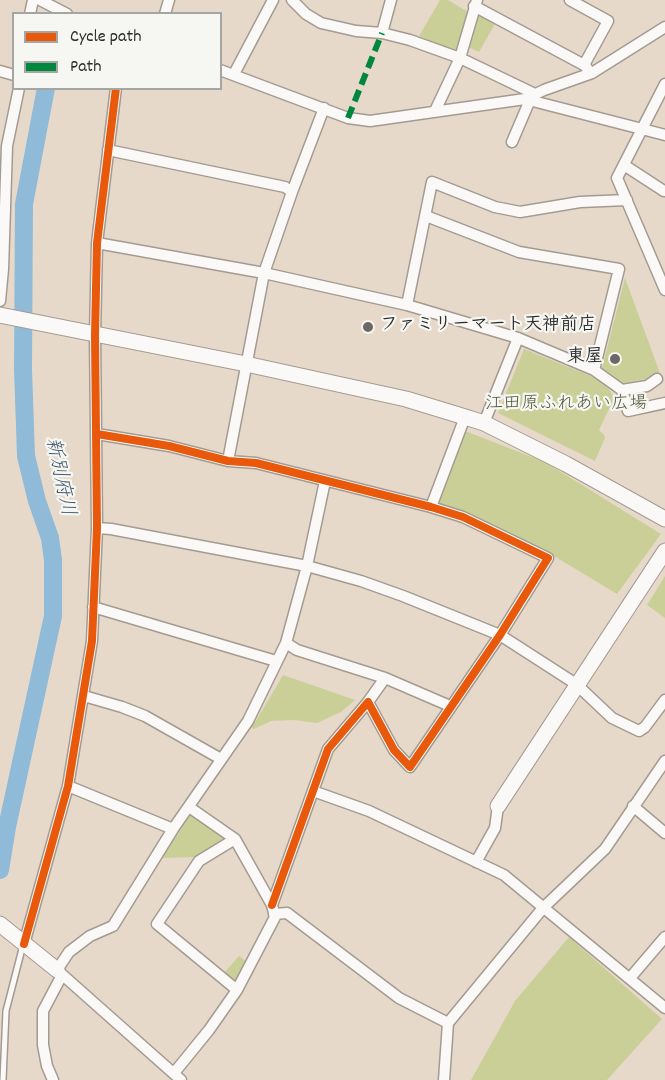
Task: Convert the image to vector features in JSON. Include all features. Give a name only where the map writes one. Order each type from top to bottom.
[{"type":"street","points":[[40,0],[63,12]]},
{"type":"street","points":[[234,74],[273,0]]},
{"type":"street","points":[[292,0],[306,14],[321,23],[410,40],[460,58],[530,98],[642,131],[665,135]]},
{"type":"street","points":[[382,33],[392,0]]},
{"type":"street","points":[[570,0],[608,21],[588,69]]},
{"type":"street","points":[[435,111],[460,58],[476,3],[588,69]]},
{"type":"street","points":[[222,71],[348,118],[370,121],[530,98],[665,27]]},
{"type":"street","points":[[665,84],[617,178],[665,290]]},
{"type":"street","points":[[0,301],[7,146],[19,90]]},
{"type":"street","points":[[20,941],[68,786],[92,641],[97,528],[95,335],[97,243],[116,90]]},
{"type":"street","points":[[512,142],[530,98]]},
{"type":"street","points":[[228,461],[264,273],[324,108]]},
{"type":"street","points":[[108,150],[285,187],[292,192]]},
{"type":"street","points":[[624,165],[664,191]]},
{"type":"street","points":[[407,305],[432,182],[495,207],[520,212],[580,202],[627,200]]},
{"type":"street","points":[[426,216],[519,252],[619,269],[594,370]]},
{"type":"street","points":[[97,243],[264,273],[407,305],[518,338],[594,370],[622,390],[628,411],[665,403]]},
{"type":"street","points":[[0,315],[246,364],[406,399],[465,417],[484,423],[566,464],[665,519]]},
{"type":"street","points":[[484,423],[518,338]]},
{"type":"street","points":[[622,390],[648,386],[657,379]]},
{"type":"street","points":[[430,507],[465,417]]},
{"type":"street","points":[[97,434],[169,446],[228,461],[256,463],[430,507],[463,517],[548,558],[500,635],[410,767],[394,750],[368,702]]},
{"type":"street","points":[[53,1080],[47,1066],[43,1044],[43,1011],[59,972],[69,952],[90,936],[114,926],[173,829],[248,721],[286,643],[307,566],[324,481]]},
{"type":"street","points":[[97,528],[307,566],[362,581],[500,635],[576,684],[612,718],[639,731],[645,727],[665,700]]},
{"type":"street","points":[[476,862],[495,828],[498,806],[665,551]]},
{"type":"street","points":[[93,607],[276,661]]},
{"type":"street","points":[[286,643],[297,650],[385,678],[450,706]]},
{"type":"street","points":[[273,909],[328,749],[385,678]]},
{"type":"street","points":[[84,696],[122,706],[145,716],[220,759]]},
{"type":"street","points":[[444,1080],[448,1023],[543,908],[606,849],[665,761]]},
{"type":"street","points":[[68,786],[173,829]]},
{"type":"street","points":[[313,791],[387,819],[504,875],[665,1008]]},
{"type":"street","points":[[633,806],[665,833]]},
{"type":"street","points":[[0,924],[59,972],[177,1076],[237,990],[275,917],[236,839],[189,807]]},
{"type":"street","points":[[236,839],[199,861],[157,924],[237,990]]},
{"type":"street","points":[[273,909],[287,913],[399,998],[448,1023]]},
{"type":"street","points":[[630,978],[665,937]]},
{"type":"lane","points":[[3,1080],[6,1011],[20,941]]},
{"type":"green space","points":[[440,0],[448,0],[468,12],[458,53],[419,36]]},
{"type":"green space","points":[[477,13],[495,24],[479,52],[468,47]]},
{"type":"green space","points":[[625,278],[661,376],[624,383],[602,368]]},
{"type":"green space","name":"江田原ふれあい広場","points":[[524,349],[593,377],[608,388],[621,407],[620,410],[610,407],[599,430],[605,438],[595,461],[498,413]]},
{"type":"green space","name":"江田原ふれあい広場","points":[[465,431],[545,462],[661,534],[617,594],[549,553],[438,503]]},
{"type":"green space","points":[[665,576],[665,618],[647,605]]},
{"type":"green space","points":[[283,675],[355,700],[341,712],[317,723],[294,720],[271,721],[254,729],[250,727]]},
{"type":"green space","points":[[191,814],[224,838],[196,857],[162,858]]},
{"type":"green space","points":[[569,937],[662,1019],[607,1080],[471,1080],[515,1001]]},
{"type":"green space","points":[[239,956],[247,962],[236,983],[224,973]]},
{"type":"waterway","name":"新別府川","points":[[0,870],[7,827],[53,616],[53,560],[50,538],[37,501],[26,456],[23,369],[24,204],[46,90]]},
{"type":"marked path","points":[[348,118],[382,33]]},
{"type":"cycle path","points":[[24,944],[68,786],[92,641],[97,528],[95,335],[97,243],[116,90]]},
{"type":"cycle path","points":[[97,434],[169,446],[228,461],[256,463],[431,507],[463,517],[548,558],[500,635],[410,767],[394,750],[368,702],[328,749],[272,905]]},
{"type":"place","name":"ファミリーマート天神前店","points":[[368,327]]},
{"type":"place","name":"東屋","points":[[615,359]]}]
